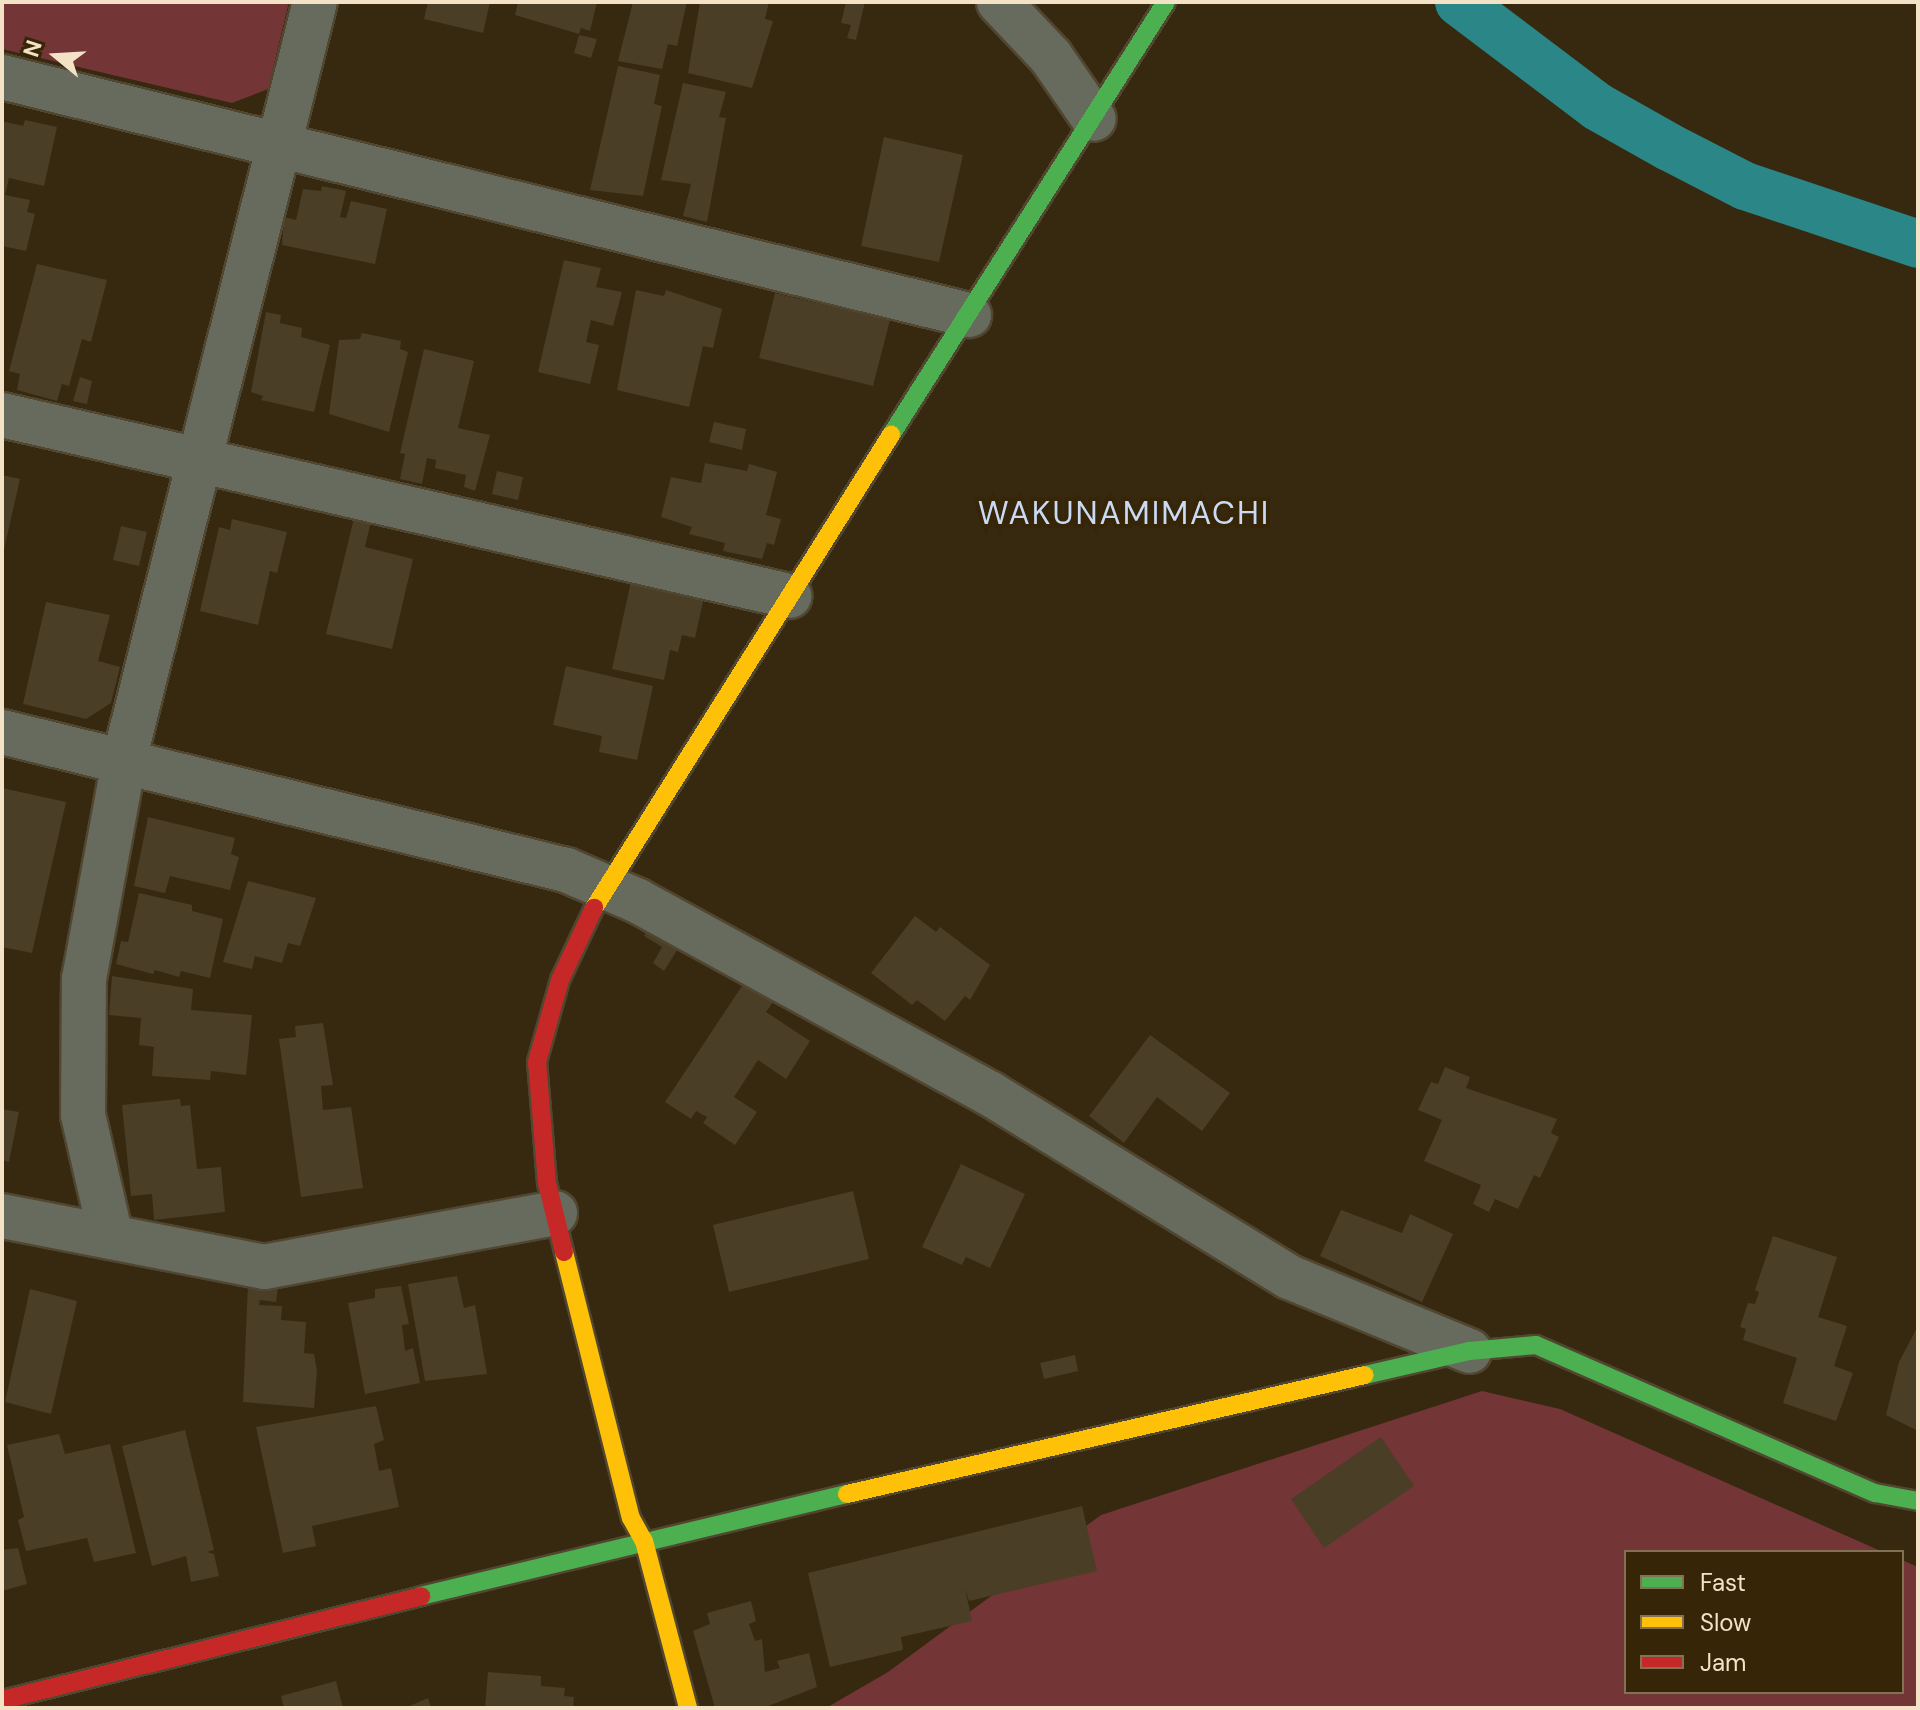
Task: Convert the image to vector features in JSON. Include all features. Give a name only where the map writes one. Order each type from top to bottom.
[{"type":"street","points":[[111,1237],[83,1115],[84,979],[124,760],[315,2]]},
{"type":"street","points":[[999,2],[1051,57],[1094,119]]},
{"type":"street","points":[[688,1708],[644,1541],[631,1518],[555,1213],[537,1062],[560,980],[603,888],[1166,2]]},
{"type":"street","points":[[2,77],[969,315]]},
{"type":"street","points":[[2,415],[789,596]]},
{"type":"street","points":[[2,732],[566,870],[638,901],[989,1093],[1289,1277],[1469,1351]]},
{"type":"street","points":[[2,1216],[264,1267],[555,1213]]},
{"type":"street","points":[[2,1700],[644,1541],[1469,1351],[1536,1345],[1875,1493],[1918,1501]]},
{"type":"shaded area","points":[[2,2],[289,2],[268,89],[232,103],[2,49]]},
{"type":"shaded area","points":[[1482,1391],[1560,1409],[1878,1550],[1624,1550],[1624,1694],[1904,1694],[1904,1561],[1918,1567],[1918,1708],[826,1708],[888,1672],[1101,1515]]},
{"type":"building","points":[[428,2],[490,2],[483,33],[424,19]]},
{"type":"building","points":[[518,2],[597,2],[590,31],[581,28],[579,34],[515,15]]},
{"type":"building","points":[[633,2],[687,2],[677,46],[668,44],[662,69],[618,61]]},
{"type":"building","points":[[700,2],[769,2],[765,19],[773,21],[752,88],[688,73]]},
{"type":"building","points":[[846,2],[865,2],[856,40],[847,38],[851,25],[841,23]]},
{"type":"building","points":[[579,35],[597,39],[591,58],[574,53]]},
{"type":"building","points":[[618,66],[660,75],[654,104],[662,106],[643,196],[590,190]]},
{"type":"building","points":[[683,83],[726,92],[719,117],[726,118],[707,222],[683,216],[691,184],[661,180]]},
{"type":"building","points":[[25,120],[57,127],[44,186],[9,178],[5,195],[30,200],[27,212],[35,214],[26,251],[2,246],[2,121],[23,126]]},
{"type":"building","points":[[884,137],[963,155],[939,262],[861,246]]},
{"type":"building","points":[[322,186],[346,191],[340,217],[346,218],[351,201],[387,209],[375,264],[282,245],[284,217],[296,220],[303,189],[321,191]]},
{"type":"building","points":[[564,260],[601,268],[596,287],[622,292],[613,326],[591,320],[586,342],[599,345],[590,384],[538,372]]},
{"type":"building","points":[[37,264],[107,280],[91,342],[82,339],[69,386],[62,384],[57,401],[17,390],[20,374],[9,371]]},
{"type":"building","points":[[636,290],[664,296],[666,290],[722,309],[713,348],[703,346],[689,407],[617,390]]},
{"type":"building","points":[[775,293],[890,320],[873,386],[759,358]]},
{"type":"building","points":[[266,312],[281,315],[280,323],[302,328],[301,337],[330,345],[314,412],[261,400],[263,396],[251,392]]},
{"type":"building","points":[[362,333],[401,341],[400,349],[408,352],[389,432],[329,414],[339,340],[360,339]]},
{"type":"building","points":[[424,349],[474,361],[458,428],[490,435],[475,491],[464,487],[466,475],[435,468],[436,460],[427,458],[422,484],[400,479],[405,454],[400,453]]},
{"type":"building","points":[[80,377],[92,381],[87,404],[73,401]]},
{"type":"building","points":[[714,422],[746,429],[742,450],[709,442]]},
{"type":"building","points":[[705,463],[747,471],[749,464],[777,472],[766,515],[781,519],[774,545],[767,543],[762,559],[723,551],[725,543],[689,534],[692,527],[661,517],[671,477],[701,483]]},
{"type":"building","points":[[497,471],[523,477],[518,500],[492,494]]},
{"type":"building","points":[[2,475],[20,479],[3,554],[2,554]]},
{"type":"building","points":[[354,518],[371,521],[365,547],[413,559],[392,649],[326,634]]},
{"type":"building","points":[[232,519],[287,532],[277,573],[270,571],[258,625],[200,611],[219,527],[230,530]]},
{"type":"building","points":[[121,526],[147,532],[139,566],[113,560]]},
{"type":"building","points":[[631,581],[704,597],[695,638],[682,635],[678,652],[670,650],[664,680],[612,669]]},
{"type":"building","points":[[46,602],[110,615],[98,661],[120,667],[111,703],[86,719],[23,704]]},
{"type":"building","points":[[566,666],[653,686],[637,760],[599,752],[602,736],[553,725]]},
{"type":"building","points":[[2,788],[66,802],[32,953],[2,947]]},
{"type":"building","points":[[148,817],[235,838],[231,854],[239,857],[230,890],[170,876],[165,893],[134,886]]},
{"type":"building","points":[[248,881],[316,898],[300,946],[288,943],[282,963],[255,956],[252,969],[223,962]]},
{"type":"building","points":[[139,893],[192,905],[192,911],[223,919],[210,978],[181,971],[179,977],[155,970],[153,974],[116,964],[121,941],[128,942]]},
{"type":"building","points":[[915,916],[936,932],[940,927],[990,965],[970,1000],[965,996],[945,1021],[917,1000],[912,1005],[871,973]]},
{"type":"building","points":[[648,928],[679,947],[664,971],[653,963],[662,947],[644,936]]},
{"type":"building","points":[[112,976],[193,989],[191,1010],[252,1015],[246,1075],[211,1071],[210,1080],[152,1076],[154,1047],[139,1045],[141,1018],[109,1015]]},
{"type":"building","points":[[744,983],[773,1002],[766,1012],[810,1041],[786,1079],[758,1060],[734,1097],[757,1112],[735,1145],[703,1123],[707,1117],[696,1111],[691,1119],[665,1102]]},
{"type":"building","points":[[323,1023],[333,1085],[321,1086],[323,1110],[351,1107],[363,1188],[301,1197],[279,1039],[296,1037],[295,1026]]},
{"type":"building","points":[[1150,1035],[1230,1093],[1202,1131],[1157,1097],[1124,1143],[1089,1116]]},
{"type":"building","points":[[1445,1067],[1470,1077],[1466,1088],[1557,1119],[1551,1133],[1559,1137],[1540,1178],[1534,1175],[1518,1209],[1495,1199],[1489,1212],[1473,1204],[1481,1185],[1424,1161],[1442,1120],[1418,1110],[1431,1082],[1438,1084]]},
{"type":"building","points":[[180,1099],[181,1106],[190,1105],[197,1169],[221,1167],[225,1212],[154,1220],[152,1194],[131,1196],[122,1105]]},
{"type":"building","points":[[2,1109],[19,1112],[9,1162],[2,1160]]},
{"type":"building","points":[[961,1164],[1025,1194],[990,1268],[966,1257],[962,1265],[922,1247]]},
{"type":"building","points":[[853,1191],[869,1259],[729,1292],[713,1225]]},
{"type":"building","points":[[1341,1210],[1402,1233],[1410,1214],[1453,1234],[1422,1302],[1320,1256]]},
{"type":"building","points":[[1773,1236],[1837,1257],[1818,1317],[1847,1326],[1834,1366],[1853,1373],[1836,1421],[1783,1403],[1797,1358],[1743,1340],[1746,1329],[1740,1327],[1748,1303],[1755,1304],[1759,1292],[1755,1290]]},
{"type":"building","points":[[457,1276],[464,1308],[475,1305],[487,1374],[425,1381],[408,1284]]},
{"type":"building","points":[[248,1284],[278,1287],[276,1302],[260,1300],[259,1305],[282,1306],[281,1320],[306,1322],[304,1353],[314,1354],[317,1371],[314,1408],[243,1402]]},
{"type":"building","points":[[401,1286],[409,1324],[402,1325],[405,1351],[413,1348],[420,1383],[365,1394],[348,1303],[375,1298],[375,1289]]},
{"type":"building","points":[[30,1289],[77,1301],[51,1414],[5,1402]]},
{"type":"building","points":[[1918,1326],[1918,1431],[1886,1415],[1899,1362]]},
{"type":"building","points":[[1075,1355],[1078,1371],[1044,1379],[1040,1363]]},
{"type":"building","points":[[376,1406],[384,1440],[374,1444],[379,1471],[391,1468],[399,1507],[312,1526],[316,1546],[283,1553],[256,1427]]},
{"type":"building","points":[[185,1430],[214,1550],[207,1552],[214,1554],[219,1576],[191,1582],[186,1556],[152,1566],[122,1446]]},
{"type":"building","points":[[59,1434],[65,1454],[110,1444],[136,1553],[94,1562],[87,1538],[26,1551],[18,1520],[24,1517],[7,1445]]},
{"type":"building","points":[[1381,1437],[1414,1486],[1324,1548],[1291,1499]]},
{"type":"building","points":[[1082,1506],[1097,1571],[969,1601],[965,1588],[972,1621],[901,1637],[903,1650],[830,1667],[808,1573]]},
{"type":"building","points":[[18,1548],[27,1584],[2,1591],[2,1550]]},
{"type":"building","points":[[751,1601],[756,1621],[749,1624],[755,1641],[762,1639],[765,1672],[780,1668],[777,1661],[809,1653],[817,1687],[763,1708],[715,1708],[693,1631],[710,1624],[707,1613]]},
{"type":"building","points":[[488,1672],[541,1676],[541,1686],[565,1688],[564,1696],[574,1697],[573,1708],[485,1708]]},
{"type":"building","points":[[336,1681],[343,1708],[284,1708],[281,1696]]},
{"type":"building","points":[[428,1698],[431,1708],[405,1708]]},
{"type":"waterway","points":[[1459,2],[1598,107],[1669,147],[1745,186],[1918,244]]},
{"type":"traffic: fast","points":[[891,435],[1166,2]]},
{"type":"traffic: fast","points":[[1365,1375],[1469,1351],[1536,1345],[1875,1493],[1918,1501]]},
{"type":"traffic: fast","points":[[421,1596],[847,1494]]},
{"type":"traffic: slow","points":[[594,908],[891,435]]},
{"type":"traffic: slow","points":[[564,1252],[631,1518],[644,1541],[688,1708]]},
{"type":"traffic: slow","points":[[847,1494],[1365,1375]]},
{"type":"traffic: jam","points":[[564,1252],[547,1183],[537,1062],[560,980],[594,908]]},
{"type":"traffic: jam","points":[[2,1700],[421,1596]]},
{"type":"district","name":"WAKUNAMIMACHI","points":[[1124,513]]}]
